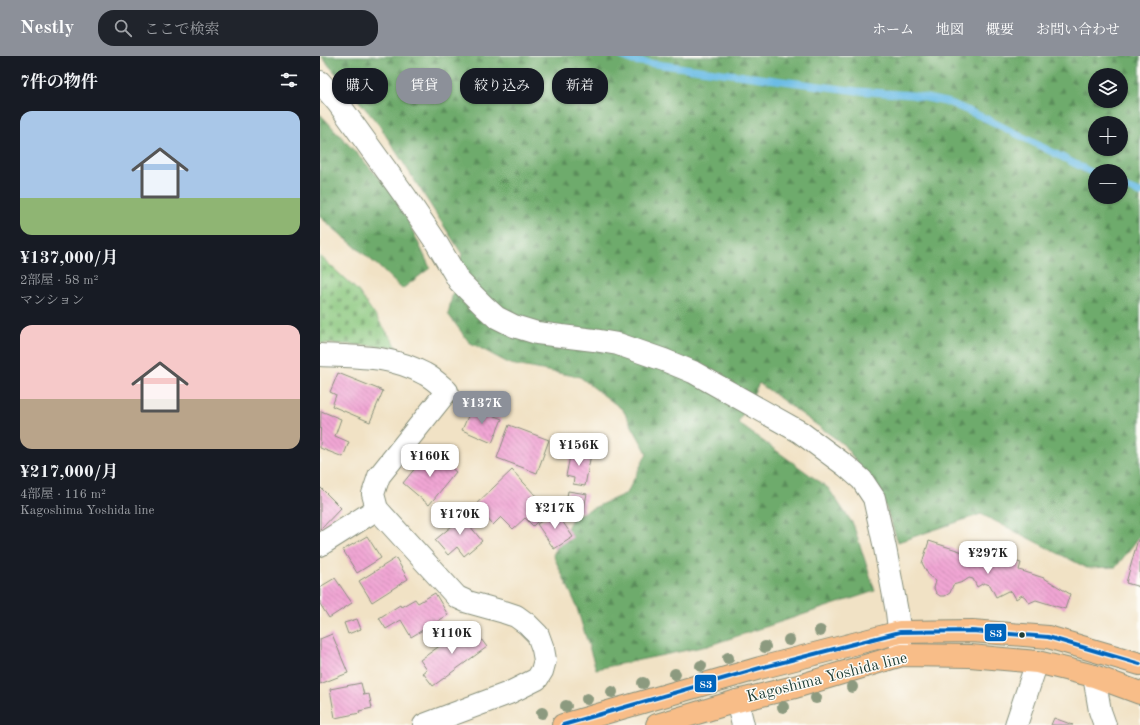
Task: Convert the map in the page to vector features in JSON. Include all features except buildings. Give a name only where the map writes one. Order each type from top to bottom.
[{"type":"main road","name":"Kagoshima Yoshida line","points":[[563,725],[760,668],[900,632],[972,631],[1048,637],[1140,664]]},
{"type":"main road","name":"Kagoshima Yoshida line","points":[[657,725],[737,701],[795,687],[902,655],[970,656],[1037,662],[1094,676],[1140,693]]},
{"type":"street","points":[[320,82],[338,103],[405,196],[436,242],[459,281],[496,317],[514,326],[537,333],[618,344],[693,372],[800,432],[846,466],[862,480],[874,498],[885,548],[900,632],[902,655]]},
{"type":"street","points":[[320,355],[376,358],[402,363],[427,375],[447,391],[379,476],[374,494],[377,509],[457,596],[468,602],[516,616],[538,635],[543,649],[545,660],[542,671],[537,678],[509,693],[424,725]]},
{"type":"street","points":[[320,545],[377,509]]},
{"type":"street","points":[[1016,725],[1037,662]]},
{"type":"street","points":[[1094,676],[1100,711],[1105,725]]},
{"type":"street","points":[[737,701],[743,725]]},
{"type":"green space","points":[[321,56],[1140,56],[1140,536],[1116,567],[1087,568],[981,514],[898,542],[881,494],[843,444],[759,383],[738,423],[828,488],[853,524],[875,591],[707,646],[596,669],[575,602],[553,555],[573,517],[627,493],[647,453],[623,410],[580,377],[510,364],[469,342],[448,314],[462,254],[379,125],[361,104],[388,104],[388,68],[332,69]]},
{"type":"green space","points":[[320,114],[397,197],[430,268],[402,289],[377,265],[320,217]]},
{"type":"green space","points":[[320,256],[358,291],[397,347],[320,343]]},
{"type":"waterway","points":[[621,56],[633,61],[857,91],[912,95],[950,103],[987,119],[1088,170]]},
{"type":"waterway","points":[[1128,189],[1140,193]]},
{"type":"transit line","name":"83","points":[[563,725],[760,668],[900,632],[972,631],[1048,637],[1140,664]]}]
